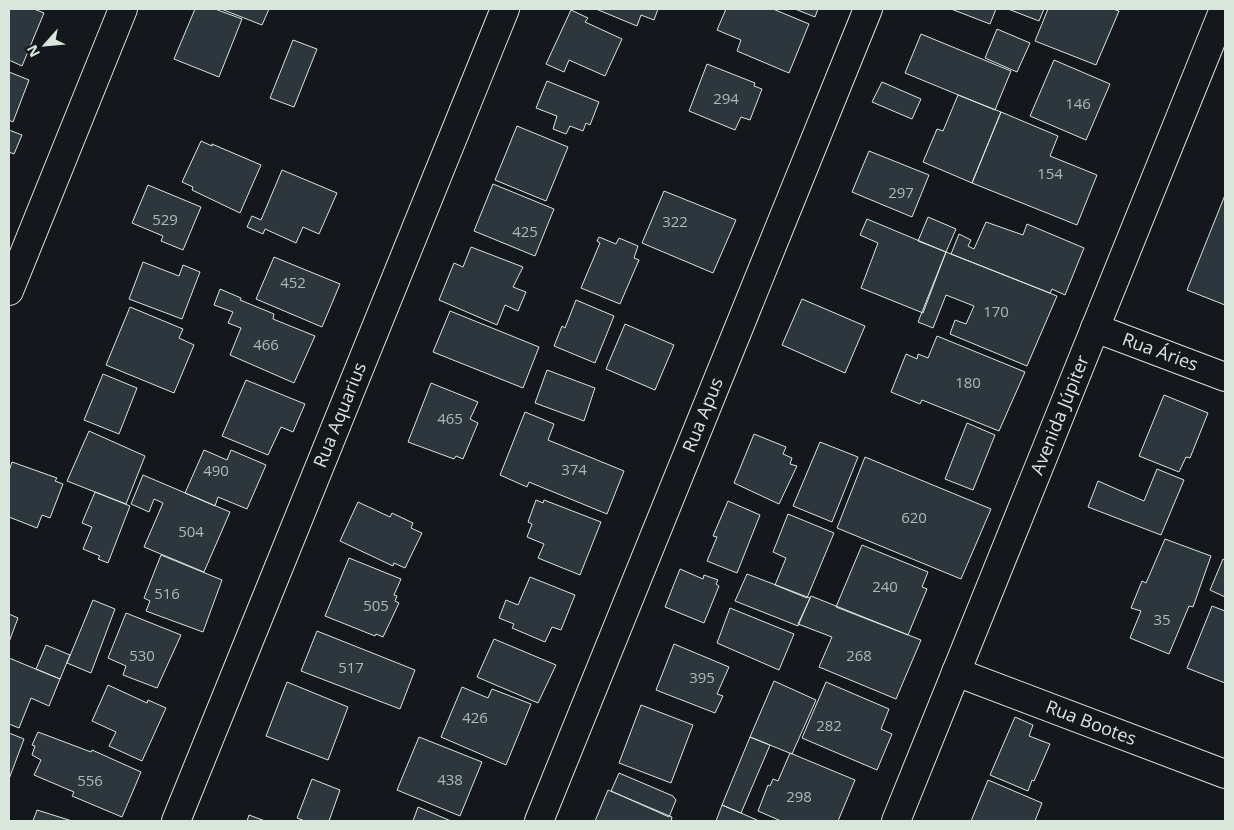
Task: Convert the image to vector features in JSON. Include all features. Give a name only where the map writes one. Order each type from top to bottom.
[{"type":"street","points":[[9,291],[123,9]]},
{"type":"street","name":"Rua Aquarius","points":[[176,821],[504,9]]},
{"type":"street","name":"Rua Apus","points":[[539,821],[868,9]]},
{"type":"street","name":"Avenida Júpiter","points":[[896,821],[1224,9]]},
{"type":"street","name":"Rua Áries","points":[[1095,328],[1225,377]]},
{"type":"street","name":"Rua Bootes","points":[[956,672],[1225,774]]},
{"type":"building","points":[[9,9],[34,9],[44,13],[22,66],[9,60]]},
{"type":"building","points":[[195,9],[215,9],[242,19],[219,77],[174,59]]},
{"type":"building","points":[[221,9],[269,9],[262,25]]},
{"type":"building","points":[[596,9],[658,9],[654,20],[641,15],[637,26]]},
{"type":"building","points":[[726,9],[773,9],[809,24],[789,73],[737,51],[741,40],[717,30]]},
{"type":"building","points":[[795,9],[818,9],[815,17]]},
{"type":"building","points":[[951,9],[996,9],[990,24]]},
{"type":"building","points":[[1008,9],[1044,9],[1039,21]]},
{"type":"building","points":[[1048,9],[1113,9],[1119,11],[1096,65],[1035,41]]},
{"type":"building","points":[[571,10],[588,18],[585,22],[622,39],[605,76],[569,60],[564,72],[546,64]]},
{"type":"building","points":[[997,29],[1030,43],[1017,72],[985,58]]},
{"type":"building","points":[[921,34],[1011,71],[995,110],[905,73]]},
{"type":"building","points":[[293,40],[317,49],[294,107],[270,98]]},
{"type":"building","points":[[1054,60],[1110,84],[1086,140],[1030,116]]},
{"type":"building","points":[[707,64],[755,83],[754,86],[762,89],[750,120],[741,117],[735,130],[689,111]]},
{"type":"building","points":[[9,72],[29,80],[13,122],[9,120]]},
{"type":"building","points":[[547,81],[599,102],[590,125],[586,123],[583,131],[570,126],[566,134],[553,129],[557,116],[536,108]]},
{"type":"building","points":[[882,82],[921,99],[912,119],[872,102]]},
{"type":"building","points":[[958,95],[1001,112],[972,183],[923,162],[937,129],[943,131]]},
{"type":"building","points":[[1001,112],[1058,136],[1050,156],[1097,175],[1077,225],[972,183]]},
{"type":"building","points":[[517,126],[568,147],[546,201],[495,180]]},
{"type":"building","points":[[9,130],[22,135],[14,154],[9,152]]},
{"type":"building","points":[[201,141],[261,165],[240,213],[192,190],[193,187],[182,182]]},
{"type":"building","points":[[869,151],[929,175],[912,217],[852,192]]},
{"type":"building","points":[[282,170],[337,193],[319,234],[303,227],[296,243],[265,229],[263,234],[247,227],[252,216],[261,220]]},
{"type":"building","points":[[493,184],[554,209],[535,256],[474,231]]},
{"type":"building","points":[[148,185],[201,207],[183,250],[161,241],[163,236],[132,223]]},
{"type":"building","points":[[664,191],[736,220],[713,273],[642,243]]},
{"type":"building","points":[[1225,195],[1225,305],[1187,290]]},
{"type":"building","points":[[928,217],[956,229],[946,252],[918,241]]},
{"type":"building","points":[[867,219],[946,252],[923,313],[861,288],[878,243],[860,235]]},
{"type":"building","points":[[986,222],[1023,235],[1027,224],[1084,248],[1065,295],[1052,289],[1050,293],[951,254],[959,234],[971,240],[968,246],[974,249]]},
{"type":"building","points":[[599,237],[616,244],[619,238],[638,246],[634,258],[639,260],[620,304],[581,288],[600,243],[597,241]]},
{"type":"building","points":[[471,247],[523,267],[513,287],[526,292],[518,311],[505,305],[497,325],[439,300],[454,263],[463,267]]},
{"type":"building","points":[[946,252],[1057,296],[1027,366],[950,334],[955,320],[966,324],[974,306],[946,295],[933,328],[918,322]]},
{"type":"building","points":[[274,257],[340,284],[322,327],[256,299]]},
{"type":"building","points":[[143,262],[179,276],[183,265],[200,272],[182,319],[129,299]]},
{"type":"building","points":[[220,289],[241,298],[240,300],[274,314],[273,319],[315,336],[294,383],[230,355],[241,328],[228,323],[233,312],[214,305]]},
{"type":"building","points":[[802,299],[865,326],[845,373],[782,345]]},
{"type":"building","points":[[576,300],[614,316],[595,363],[554,346],[562,326],[565,328]]},
{"type":"building","points":[[130,307],[183,329],[179,338],[194,345],[174,393],[106,365]]},
{"type":"building","points":[[450,311],[539,347],[523,388],[433,352]]},
{"type":"building","points":[[625,324],[674,345],[655,390],[606,369]]},
{"type":"building","points":[[937,336],[1025,372],[999,431],[922,400],[920,404],[891,392],[906,354],[917,359],[918,354],[928,358]]},
{"type":"building","points":[[547,370],[595,388],[584,421],[535,403]]},
{"type":"building","points":[[103,374],[137,388],[119,434],[84,420]]},
{"type":"building","points":[[246,380],[305,404],[293,432],[281,427],[268,455],[222,436]]},
{"type":"building","points":[[431,383],[478,402],[470,419],[478,423],[463,459],[456,456],[454,459],[408,442]]},
{"type":"building","points":[[1164,395],[1208,413],[1190,458],[1186,457],[1179,472],[1139,456]]},
{"type":"building","points":[[525,412],[554,424],[548,440],[624,471],[607,514],[529,482],[527,487],[500,475]]},
{"type":"building","points":[[967,423],[995,435],[973,490],[945,479]]},
{"type":"building","points":[[89,431],[145,456],[126,504],[67,481]]},
{"type":"building","points":[[754,434],[786,447],[783,454],[792,458],[790,464],[797,466],[779,504],[734,483]]},
{"type":"building","points":[[820,442],[858,457],[832,522],[793,506]]},
{"type":"building","points":[[204,450],[227,460],[231,450],[266,465],[247,509],[218,497],[215,506],[185,493]]},
{"type":"building","points":[[865,457],[991,509],[961,579],[837,528]]},
{"type":"building","points":[[12,462],[57,478],[55,481],[63,484],[50,518],[42,515],[37,528],[9,517],[9,471]]},
{"type":"building","points":[[1157,469],[1184,480],[1161,535],[1088,507],[1098,481],[1144,501]]},
{"type":"building","points":[[143,475],[230,512],[204,572],[144,547],[163,503],[154,499],[149,512],[131,504]]},
{"type":"building","points":[[95,492],[130,506],[108,563],[98,559],[100,556],[83,549],[92,527],[82,523]]},
{"type":"building","points":[[536,500],[543,503],[544,500],[601,522],[580,575],[538,558],[544,544],[527,537],[532,524],[528,522]]},
{"type":"building","points":[[728,501],[760,515],[737,573],[707,561],[717,537],[713,536]]},
{"type":"building","points":[[358,502],[390,517],[392,513],[413,523],[411,528],[422,533],[405,568],[394,563],[393,566],[340,541]]},
{"type":"building","points":[[788,514],[834,533],[807,598],[775,585],[786,558],[773,552]]},
{"type":"building","points":[[1165,539],[1211,556],[1193,607],[1189,606],[1169,654],[1130,638],[1141,611],[1131,608],[1142,581],[1146,583]]},
{"type":"building","points":[[862,545],[928,572],[922,587],[927,589],[908,635],[836,607]]},
{"type":"building","points":[[161,555],[222,580],[203,632],[146,611],[150,601],[144,598]]},
{"type":"building","points":[[349,558],[401,579],[394,595],[397,596],[395,601],[399,603],[383,637],[376,634],[375,636],[325,616]]},
{"type":"building","points":[[1223,559],[1225,560],[1225,597],[1210,590]]},
{"type":"building","points":[[680,569],[703,579],[704,575],[718,580],[716,584],[719,586],[704,623],[665,607]]},
{"type":"building","points":[[747,574],[810,598],[798,626],[735,601]]},
{"type":"building","points":[[530,577],[575,595],[561,630],[552,627],[545,642],[512,628],[514,624],[499,618],[506,600],[518,605]]},
{"type":"building","points":[[811,596],[921,640],[896,699],[819,667],[832,637],[798,624]]},
{"type":"building","points":[[93,600],[115,609],[91,673],[67,663]]},
{"type":"building","points":[[1212,606],[1225,611],[1225,683],[1187,668]]},
{"type":"building","points":[[730,608],[794,634],[779,670],[717,643]]},
{"type":"building","points":[[126,613],[181,635],[157,688],[123,675],[126,666],[108,658]]},
{"type":"building","points":[[9,614],[18,618],[9,642]]},
{"type":"building","points":[[317,631],[415,670],[400,709],[301,671]]},
{"type":"building","points":[[494,639],[556,665],[538,703],[477,677]]},
{"type":"building","points":[[674,644],[729,667],[717,694],[723,696],[715,713],[656,690]]},
{"type":"building","points":[[46,645],[70,655],[60,679],[36,669]]},
{"type":"building","points":[[9,658],[60,679],[49,706],[31,698],[19,728],[9,724]]},
{"type":"building","points":[[774,681],[816,700],[792,754],[750,737]]},
{"type":"building","points":[[287,682],[348,707],[328,760],[266,736]]},
{"type":"building","points":[[826,682],[889,709],[881,729],[892,734],[877,770],[802,738]]},
{"type":"building","points":[[108,685],[147,703],[148,700],[166,708],[142,761],[109,746],[116,732],[92,721]]},
{"type":"building","points":[[462,687],[488,698],[492,689],[531,704],[506,765],[441,737]]},
{"type":"building","points":[[641,705],[693,725],[671,783],[619,763]]},
{"type":"building","points":[[1015,717],[1033,725],[1029,736],[1050,744],[1028,791],[990,775]]},
{"type":"building","points":[[38,732],[91,752],[92,750],[141,772],[122,817],[72,796],[74,792],[34,775],[41,760],[32,755],[35,746],[32,745]]},
{"type":"building","points":[[9,733],[24,739],[9,779]]},
{"type":"building","points":[[419,737],[482,762],[460,816],[397,790]]},
{"type":"building","points":[[750,737],[770,745],[741,813],[722,805]]},
{"type":"building","points":[[790,753],[855,780],[838,821],[781,821],[758,811],[768,785],[770,786],[773,779],[778,781]]},
{"type":"building","points":[[619,773],[673,796],[676,800],[669,817],[611,791]]},
{"type":"building","points":[[312,779],[340,790],[329,821],[305,821],[297,818]]},
{"type":"building","points":[[988,780],[1042,803],[1035,821],[971,821]]},
{"type":"building","points":[[608,790],[672,817],[671,821],[595,821]]},
{"type":"building","points":[[722,805],[757,820],[757,821],[716,821]]},
{"type":"building","points":[[418,807],[451,821],[413,821]]},
{"type":"building","points":[[37,810],[72,821],[33,821]]},
{"type":"building","points":[[249,815],[265,821],[247,821]]}]
